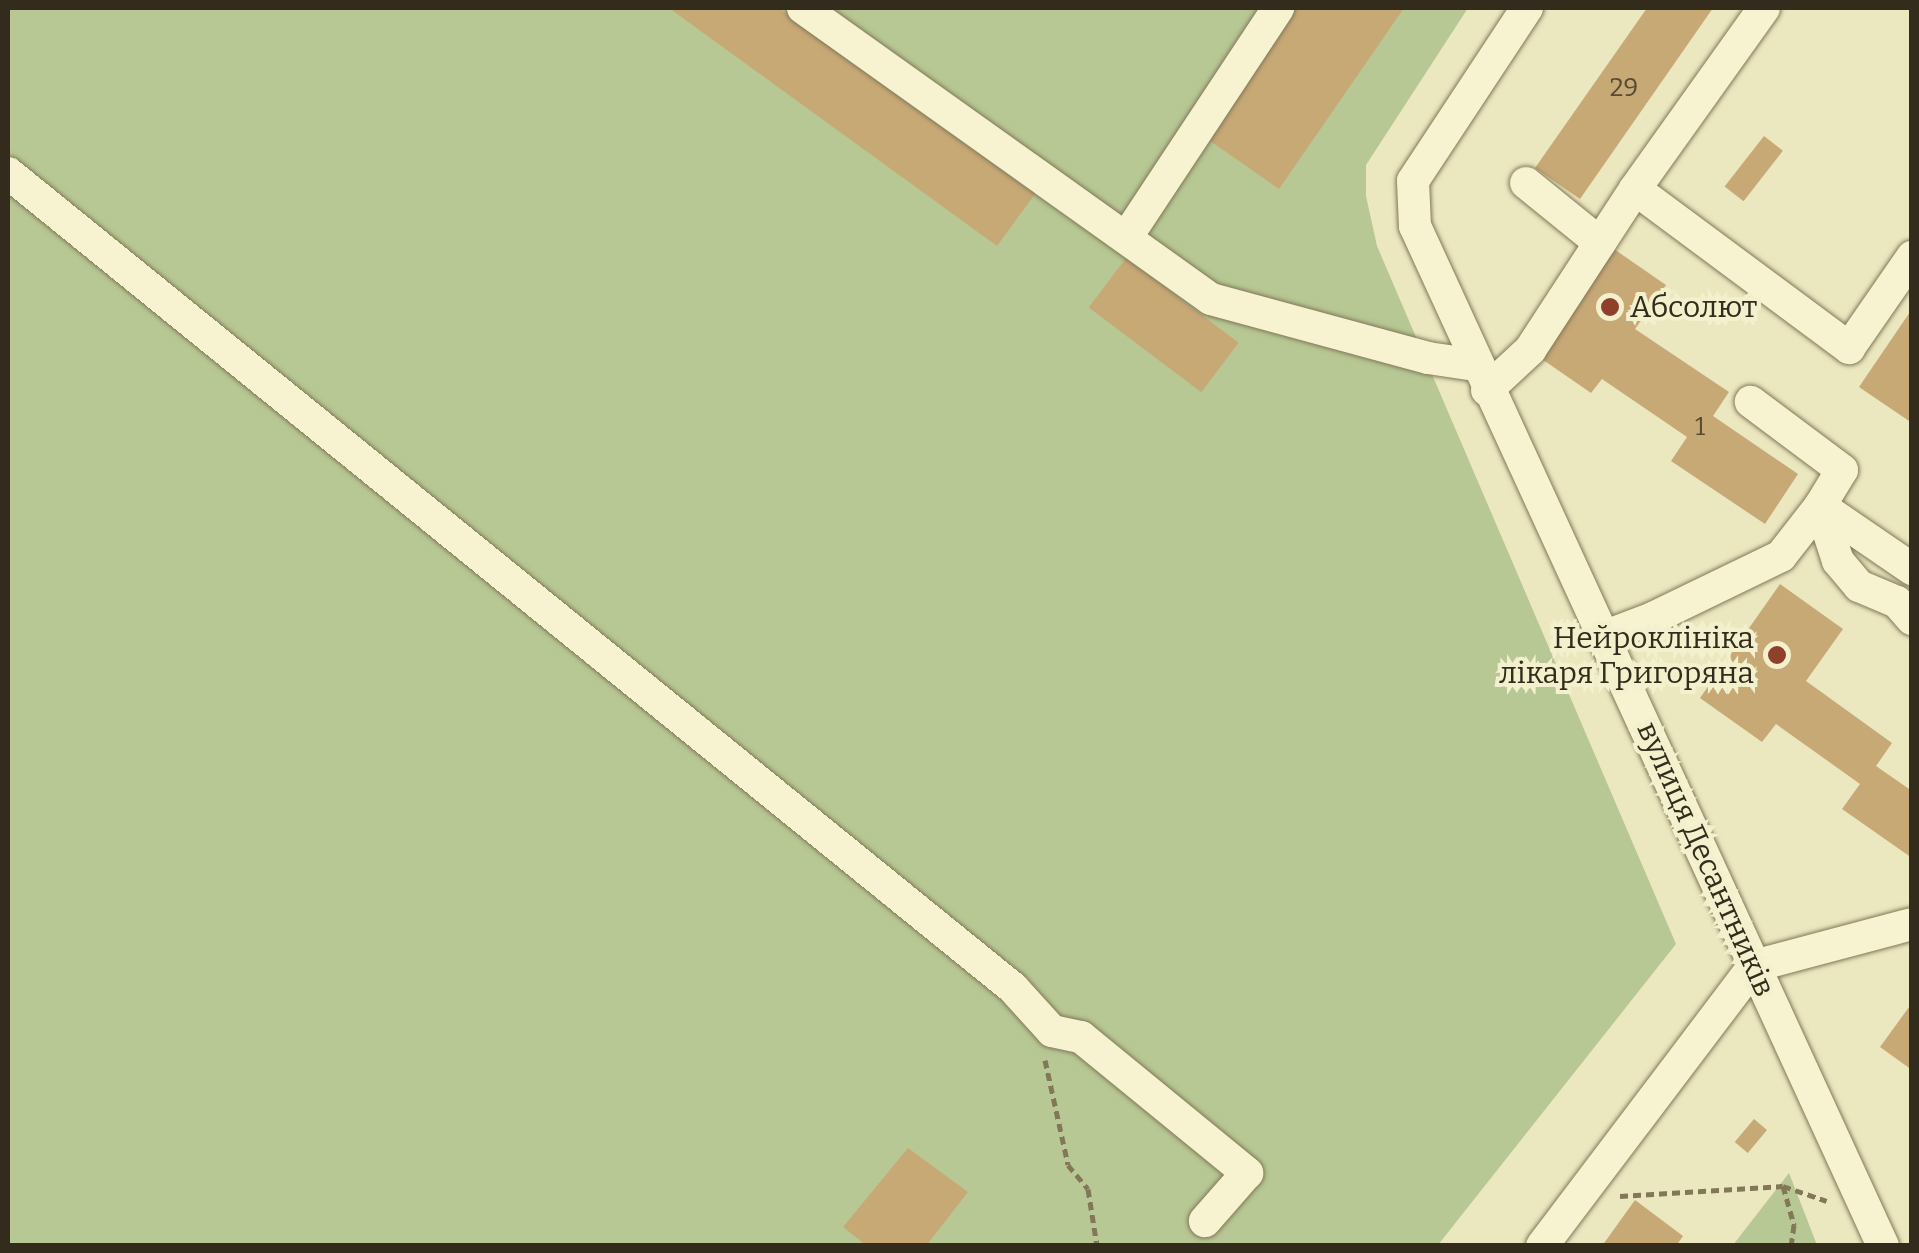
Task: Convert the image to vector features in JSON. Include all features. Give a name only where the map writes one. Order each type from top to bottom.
[{"type":"street","points":[[803,8],[1211,299],[1428,358],[1481,378],[1530,350],[1634,189],[1764,8]]},
{"type":"street","points":[[1126,238],[1278,8]]},
{"type":"street","name":"вулиця Десантників","points":[[1527,8],[1413,181],[1412,205],[1422,248],[1606,636],[1883,1246]]},
{"type":"street","points":[[8,173],[1013,988],[1052,1031],[1080,1036],[1246,1172],[1205,1221]]},
{"type":"street","points":[[1526,183],[1600,243]]},
{"type":"street","points":[[1634,189],[1849,348],[1912,257]]},
{"type":"street","points":[[1606,636],[1781,556],[1820,506],[1842,470],[1751,402]]},
{"type":"street","points":[[1820,506],[1912,569]]},
{"type":"street","points":[[1820,506],[1838,561],[1860,586],[1897,602],[1912,619]]},
{"type":"street","points":[[1542,1246],[1754,966],[1912,924]]},
{"type":"path","points":[[1052,1031],[1044,1048],[1047,1079],[1068,1165],[1088,1189],[1096,1246]]},
{"type":"path","points":[[1783,1186],[1794,1225],[1791,1246]]},
{"type":"path","points":[[1576,1199],[1783,1186],[1868,1214]]},
{"type":"green space","points":[[8,8],[1468,8],[1366,165],[1366,196],[1377,246],[1676,944],[1438,1245],[8,1245]]},
{"type":"green space","points":[[1789,1173],[1817,1245],[1733,1245]]},
{"type":"building","points":[[669,8],[779,8],[1035,194],[997,246]]},
{"type":"building","points":[[1292,8],[1404,8],[1279,189],[1203,136]]},
{"type":"building","points":[[1647,8],[1713,8],[1580,199],[1535,168]]},
{"type":"building","points":[[1764,136],[1783,151],[1744,201],[1725,186]]},
{"type":"building","points":[[1611,247],[1666,285],[1635,329],[1729,392],[1713,416],[1798,474],[1765,524],[1671,461],[1687,437],[1602,379],[1591,393],[1536,355]]},
{"type":"building","points":[[1126,258],[1239,343],[1201,392],[1089,308]]},
{"type":"building","points":[[1912,309],[1912,423],[1859,387]]},
{"type":"building","points":[[1780,584],[1843,629],[1806,681],[1892,743],[1876,766],[1912,791],[1912,858],[1842,809],[1860,784],[1776,724],[1762,742],[1700,698]]},
{"type":"building","points":[[1912,1003],[1912,1070],[1880,1047]]},
{"type":"building","points":[[1754,1119],[1767,1130],[1748,1153],[1735,1142]]},
{"type":"building","points":[[908,1148],[968,1192],[926,1246],[867,1246],[843,1227]]},
{"type":"building","points":[[1635,1200],[1683,1236],[1676,1246],[1602,1246]]},
{"type":"place","name":"Абсолют","points":[[1610,307]]},
{"type":"place","name":"Нейроклініка лікаря Григоряна","points":[[1777,655]]}]
